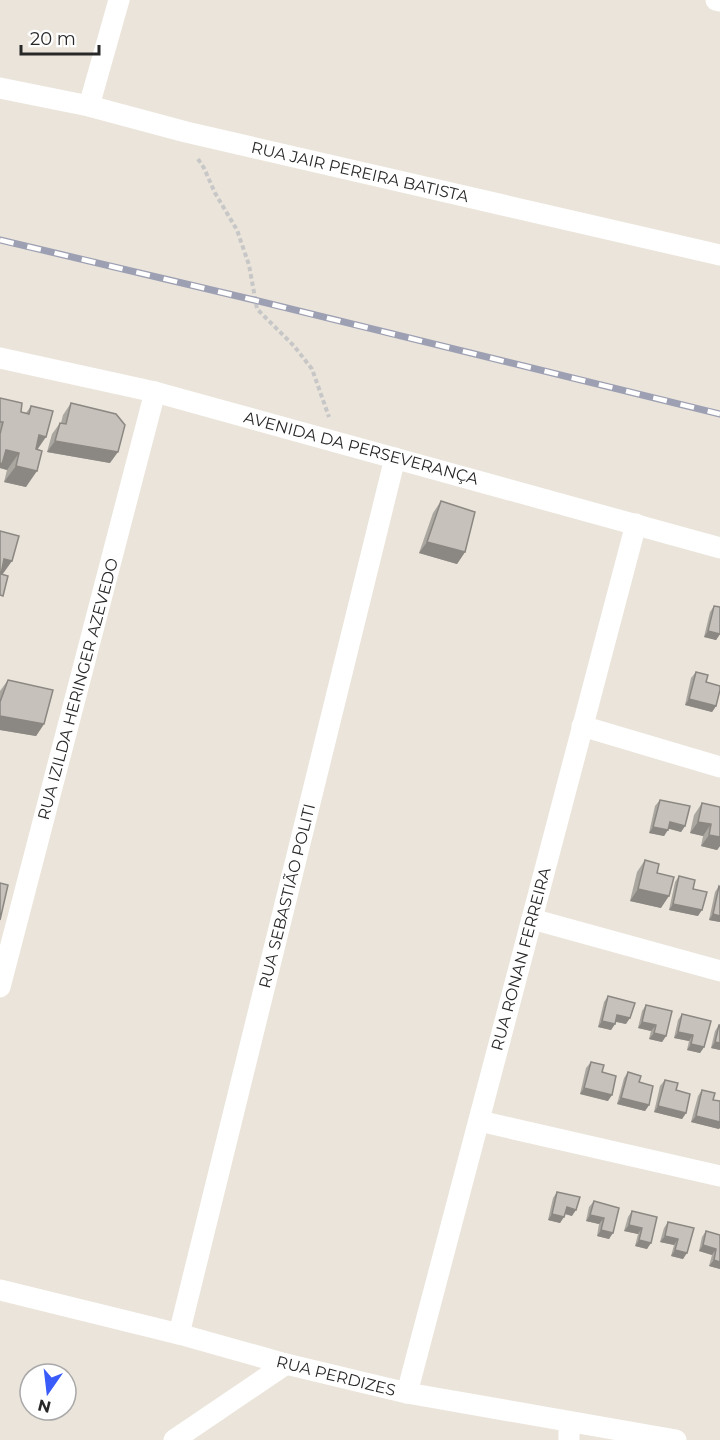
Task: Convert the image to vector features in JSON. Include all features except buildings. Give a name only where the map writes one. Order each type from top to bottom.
[{"type":"street","points":[[89,106],[119,0]]},
{"type":"street","name":"RUA JAIR PEREIRA BATISTA","points":[[0,88],[89,106],[186,132],[720,255]]},
{"type":"street","name":"AVENIDA DA PERSEVERANÇA","points":[[0,358],[155,392],[720,548]]},
{"type":"street","name":"RUA IZILDA HERINGER AZEVEDO","points":[[0,987],[155,392]]},
{"type":"street","name":"RUA SEBASTIÃO POLITI","points":[[179,1334],[395,458]]},
{"type":"street","name":"RUA RONAN FERREIRA","points":[[407,1393],[636,524]]},
{"type":"street","points":[[582,726],[720,766]]},
{"type":"street","points":[[532,919],[720,971]]},
{"type":"street","points":[[479,1121],[720,1176]]},
{"type":"street","name":"RUA PERDIZES","points":[[0,1290],[179,1334],[286,1364],[569,1431],[676,1440]]},
{"type":"street","points":[[174,1440],[286,1364]]},
{"type":"path","points":[[186,132],[186,140],[204,168],[215,193],[237,231],[249,265],[256,309],[294,346],[312,369],[332,424],[334,441]]},
{"type":"railway","points":[[0,240],[720,414]]}]
